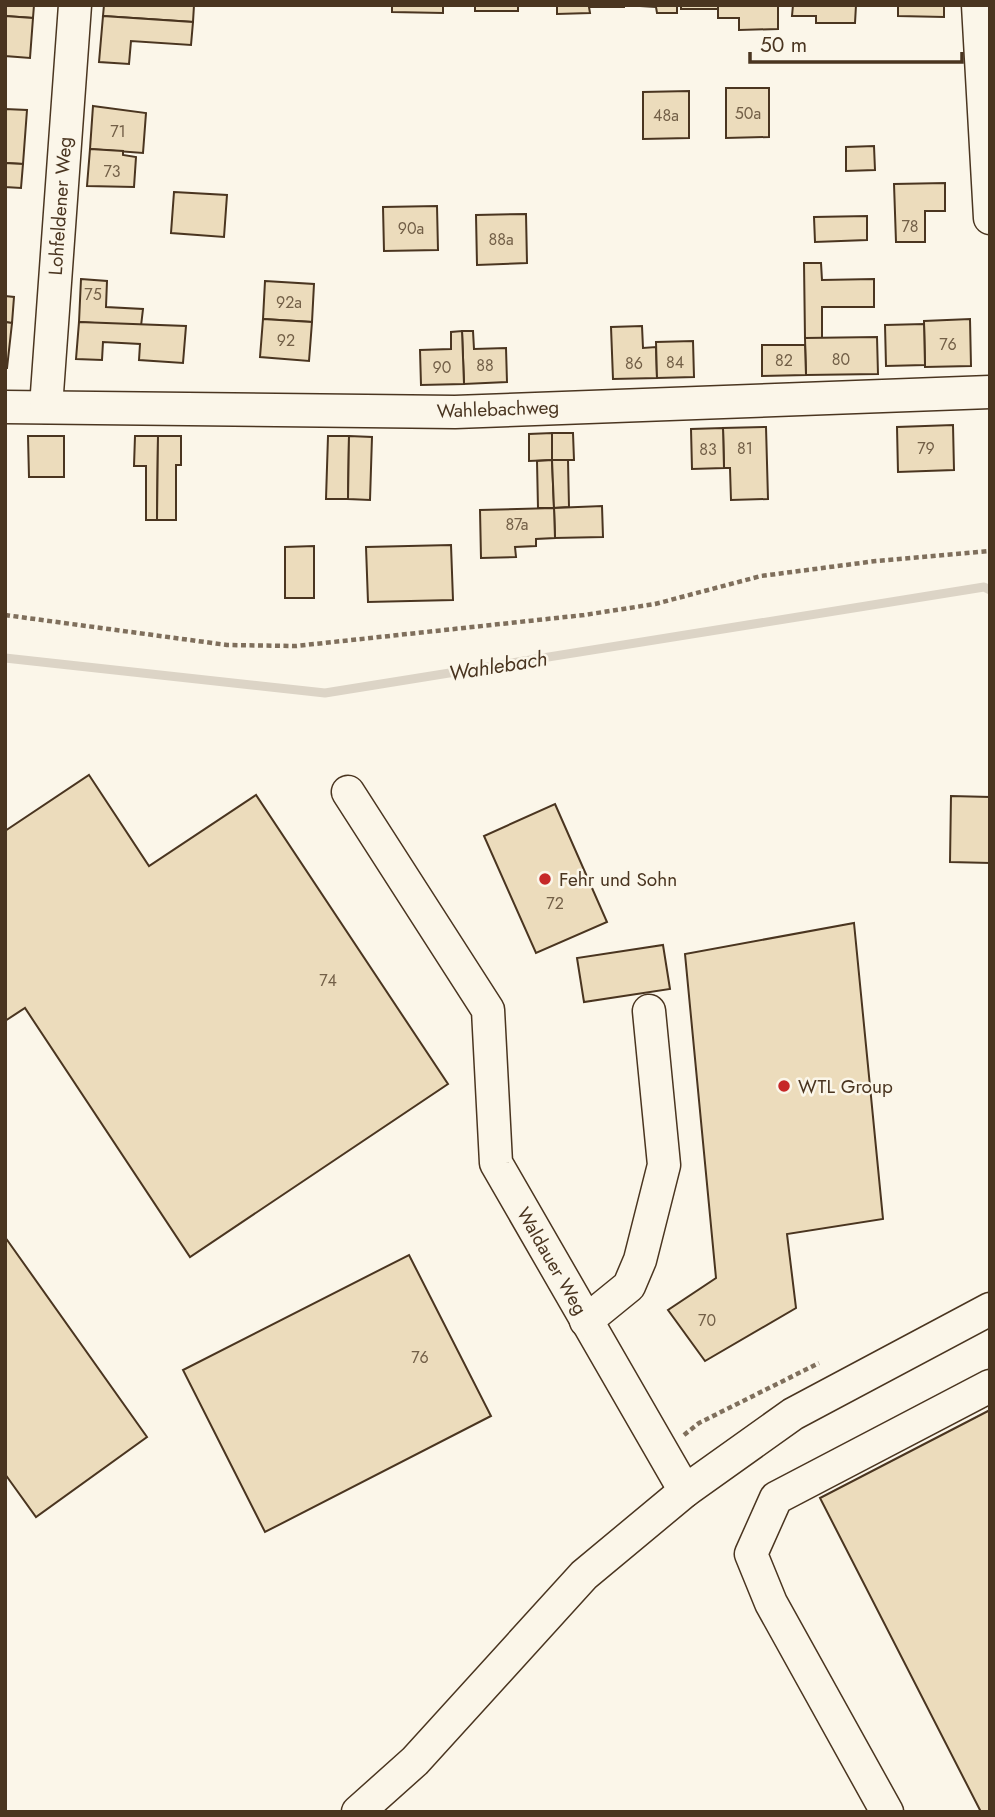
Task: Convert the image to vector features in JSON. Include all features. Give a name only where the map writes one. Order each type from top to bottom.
[{"type":"street","name":"Lohfeldener Weg","points":[[46,407],[75,5]]},
{"type":"street","points":[[978,5],[990,218]]},
{"type":"street","name":"Wahlebachweg","points":[[5,407],[455,412],[990,392]]},
{"type":"street","name":"Waldauer Weg","points":[[348,792],[488,1010],[496,1163],[685,1491]]},
{"type":"street","points":[[586,1321],[629,1286],[640,1260],[664,1165],[649,1012]]},
{"type":"street","points":[[358,1812],[415,1760],[584,1575],[685,1491],[793,1414],[990,1309]]},
{"type":"street","points":[[887,1812],[771,1603],[751,1554],[776,1498],[990,1386]]},
{"type":"path","points":[[5,615],[227,645],[296,646],[584,615],[656,604],[761,576],[876,561],[990,551]]},
{"type":"building","points":[[5,5],[34,5],[33,18],[5,16]]},
{"type":"building","points":[[104,5],[194,5],[193,22],[103,16]]},
{"type":"building","points":[[392,5],[443,5],[443,13],[392,12]]},
{"type":"building","points":[[475,5],[518,5],[518,11],[475,11]]},
{"type":"building","points":[[557,5],[624,7],[589,7],[590,13],[557,14]]},
{"type":"building","points":[[624,5],[677,5],[677,13],[657,13],[656,7]]},
{"type":"building","points":[[681,5],[718,5],[718,9],[681,9]]},
{"type":"building","points":[[718,5],[778,5],[778,29],[739,30],[739,18],[718,18]]},
{"type":"building","points":[[793,5],[856,5],[855,23],[816,23],[816,16],[792,16]]},
{"type":"building","points":[[898,5],[944,5],[944,17],[898,16]]},
{"type":"building","points":[[5,16],[33,18],[30,58],[5,56]]},
{"type":"building","points":[[103,16],[193,22],[191,45],[131,41],[129,64],[99,62]]},
{"type":"building","points":[[726,88],[769,88],[769,137],[726,138]]},
{"type":"building","points":[[689,91],[689,138],[643,139],[643,92]]},
{"type":"building","points":[[93,106],[146,113],[143,153],[90,149]]},
{"type":"building","points":[[5,109],[27,110],[23,164],[5,163]]},
{"type":"building","points":[[874,146],[875,170],[846,171],[846,147]]},
{"type":"building","points":[[90,149],[123,151],[123,155],[136,157],[134,187],[87,186]]},
{"type":"building","points":[[5,163],[23,164],[21,188],[5,187]]},
{"type":"building","points":[[945,183],[945,211],[925,211],[925,242],[896,242],[894,184]]},
{"type":"building","points":[[174,192],[227,195],[224,237],[171,233]]},
{"type":"building","points":[[437,206],[438,250],[384,251],[383,207]]},
{"type":"building","points":[[526,214],[527,263],[477,265],[476,215]]},
{"type":"building","points":[[867,216],[867,240],[815,242],[814,217]]},
{"type":"building","points":[[804,263],[821,263],[822,280],[874,279],[874,307],[822,307],[822,338],[805,338]]},
{"type":"building","points":[[81,279],[107,281],[106,307],[143,309],[141,326],[79,322]]},
{"type":"building","points":[[265,281],[314,284],[312,322],[263,319]]},
{"type":"building","points":[[5,296],[14,297],[12,323],[5,322]]},
{"type":"building","points":[[263,319],[312,322],[309,361],[260,357]]},
{"type":"building","points":[[970,319],[971,366],[925,367],[924,321]]},
{"type":"building","points":[[5,322],[12,323],[7,368],[5,368]]},
{"type":"building","points":[[79,322],[186,326],[183,363],[139,360],[140,344],[103,342],[102,360],[76,359]]},
{"type":"building","points":[[924,324],[925,365],[886,366],[885,325]]},
{"type":"building","points":[[642,326],[643,348],[656,347],[657,378],[613,379],[611,327]]},
{"type":"building","points":[[462,331],[473,331],[474,349],[506,348],[507,382],[464,384]]},
{"type":"building","points":[[462,331],[464,384],[421,385],[420,350],[451,349],[451,332]]},
{"type":"building","points":[[877,337],[878,374],[806,375],[805,338]]},
{"type":"building","points":[[693,341],[694,377],[657,378],[656,342]]},
{"type":"building","points":[[762,345],[805,345],[806,375],[762,376]]},
{"type":"building","points":[[953,425],[954,470],[898,472],[897,427]]},
{"type":"building","points":[[766,427],[768,499],[731,500],[730,468],[724,468],[723,428]]},
{"type":"building","points":[[723,428],[724,468],[692,469],[691,429]]},
{"type":"building","points":[[552,433],[573,433],[574,460],[552,460]]},
{"type":"building","points":[[552,433],[552,460],[529,461],[529,434]]},
{"type":"building","points":[[28,436],[64,436],[64,477],[29,477]]},
{"type":"building","points":[[135,436],[158,436],[157,520],[146,520],[146,466],[134,466]]},
{"type":"building","points":[[158,436],[181,436],[181,465],[176,465],[176,520],[157,520]]},
{"type":"building","points":[[328,436],[349,436],[348,499],[326,499]]},
{"type":"building","points":[[349,436],[372,437],[370,500],[348,499]]},
{"type":"building","points":[[552,460],[554,508],[538,508],[537,461]]},
{"type":"building","points":[[552,460],[568,460],[569,507],[554,508]]},
{"type":"building","points":[[602,506],[603,537],[555,538],[554,508]]},
{"type":"building","points":[[554,508],[555,538],[536,539],[536,546],[515,547],[516,557],[481,558],[480,510]]},
{"type":"building","points":[[451,545],[453,600],[368,602],[366,547]]},
{"type":"building","points":[[314,546],[314,598],[285,598],[285,547]]},
{"type":"building","points":[[89,775],[149,866],[256,795],[448,1084],[190,1257],[25,1008],[5,1021],[5,831]]},
{"type":"building","points":[[951,796],[990,797],[990,863],[950,862]]},
{"type":"building","name":"Fehr und Sohn","points":[[555,804],[607,922],[536,953],[484,836]]},
{"type":"building","name":"WTL Group","points":[[854,923],[883,1219],[787,1234],[796,1308],[705,1361],[668,1310],[716,1278],[685,954]]},
{"type":"building","name":"Fehr und Sohn","points":[[663,945],[670,989],[584,1002],[577,958]]},
{"type":"building","points":[[5,1237],[147,1437],[36,1517],[5,1474]]},
{"type":"building","points":[[409,1255],[491,1416],[265,1532],[183,1370]]},
{"type":"building","points":[[990,1410],[990,1812],[981,1812],[820,1498]]},
{"type":"waterway","name":"Wahlebach","points":[[5,658],[325,693],[984,587],[990,590]]},
{"type":"place","name":"Fehr und Sohn","points":[[545,879]]},
{"type":"place","name":"WTL Group","points":[[784,1086]]}]
